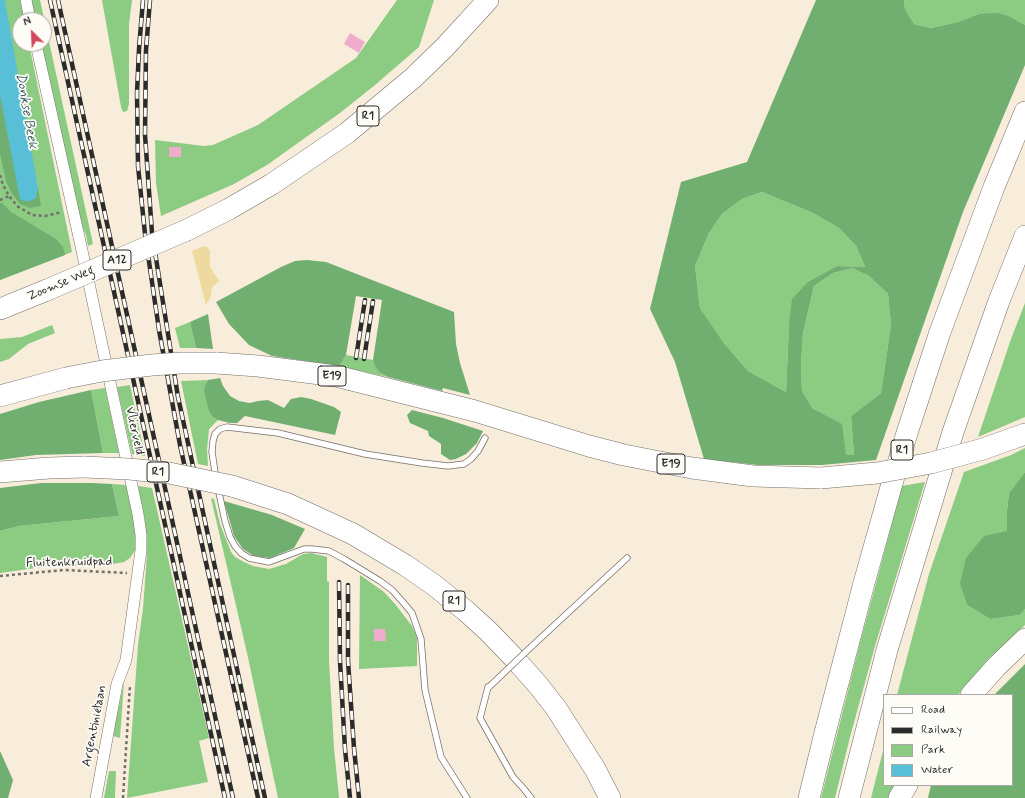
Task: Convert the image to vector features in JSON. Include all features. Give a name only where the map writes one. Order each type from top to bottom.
[{"type":"highway","name":"R1","points":[[187,230],[229,209],[272,184],[347,133],[413,78],[445,47],[488,0]]},
{"type":"highway","name":"R1","points":[[809,798],[866,576],[912,419],[940,332],[972,243],[1025,112]]},
{"type":"highway","name":"Zoomse Weg","points":[[0,309],[187,230]]},
{"type":"highway","points":[[849,798],[887,650],[953,432],[996,308],[1025,236]]},
{"type":"highway","name":"E19","points":[[0,396],[66,378],[152,364],[216,363],[258,366],[336,376],[475,411],[624,455],[692,468],[753,476],[821,478],[877,473],[931,464],[970,453],[1018,436]]},
{"type":"highway","name":"R1","points":[[0,472],[84,467],[169,473],[232,486],[288,504],[353,534],[405,565],[434,585],[494,636],[538,684],[552,702],[577,739],[610,798]]},
{"type":"highway","points":[[972,694],[997,666],[1025,639]]},
{"type":"highway","points":[[899,798],[906,786]]},
{"type":"street","points":[[26,0],[28,12]]},
{"type":"street","name":"Vlierveld","points":[[38,52],[72,210],[83,253],[140,522],[141,550],[126,660]]},
{"type":"street","name":"Argentiniëlaan","points":[[96,798],[117,684],[126,660]]},
{"type":"lane","points":[[467,798],[441,757],[425,690],[421,639],[412,613],[392,590],[380,581],[329,551],[304,549],[269,562],[249,558],[241,553],[230,537],[225,521],[220,503],[212,452],[213,441],[216,434],[220,429],[227,427],[278,433],[365,454],[435,465],[457,466],[464,464],[471,459],[478,451],[485,438]]},
{"type":"lane","points":[[531,798],[513,777],[480,718],[488,688],[627,558]]},
{"type":"path","points":[[0,175],[8,196],[17,206],[32,215],[45,216],[72,210]]},
{"type":"path","points":[[0,200],[8,196]]},
{"type":"path","name":"Fluitenkruidpad","points":[[0,576],[64,570],[138,573]]},
{"type":"path","points":[[123,798],[130,689],[126,660]]},
{"type":"green space","points":[[0,0],[20,0],[22,12],[12,12],[12,52],[31,52],[72,252],[0,280]]},
{"type":"green space","points":[[30,0],[40,0],[43,12],[33,12]]},
{"type":"green space","points":[[102,0],[132,0],[129,24],[129,104],[127,111],[123,112],[121,107]]},
{"type":"green space","points":[[397,0],[434,0],[419,47],[340,113],[267,165],[234,184],[161,216],[156,183],[155,140],[204,146],[213,145],[258,125],[356,58]]},
{"type":"green space","points":[[816,0],[904,0],[905,9],[914,24],[931,28],[958,22],[979,14],[998,13],[1011,17],[1025,25],[1025,65],[963,212],[876,460],[822,465],[758,465],[704,459],[675,362],[650,309],[681,182],[747,162]],"holes":[[[762,192],[813,213],[839,228],[856,246],[865,267],[837,266],[809,281],[792,299],[789,324],[786,392],[748,371],[724,343],[700,308],[695,266],[709,233],[722,214],[742,199]],[[852,268],[869,276],[888,294],[891,325],[881,393],[851,416],[854,455],[846,455],[842,424],[813,409],[802,391],[801,365],[803,333],[814,286],[833,273]]]},
{"type":"green space","points":[[904,0],[1025,0],[1025,25],[1011,17],[979,14],[958,22],[931,28],[914,24],[905,9]]},
{"type":"green space","points":[[0,8],[25,179],[38,188],[41,206],[30,208],[20,204],[11,192],[6,181],[0,153]]},
{"type":"green space","points":[[42,52],[51,52],[93,244],[88,246],[86,235],[82,226]]},
{"type":"green space","points":[[762,192],[813,213],[839,228],[856,246],[865,267],[837,266],[809,281],[789,324],[786,392],[748,371],[724,343],[700,308],[695,266],[709,233],[722,214],[742,199]]},
{"type":"green space","points":[[0,203],[2,203],[11,212],[56,239],[63,247],[65,255],[0,280]]},
{"type":"green space","points":[[307,260],[326,262],[454,312],[456,344],[470,395],[443,388],[442,391],[388,377],[379,372],[375,367],[373,360],[382,300],[356,296],[346,355],[338,366],[272,356],[249,345],[229,324],[216,302],[281,267],[295,261]]},
{"type":"green space","points":[[852,268],[869,276],[888,294],[891,325],[881,393],[851,416],[854,455],[845,455],[802,391],[801,365],[803,333],[814,286],[833,273]]},
{"type":"green space","points":[[1025,303],[1025,417],[978,437],[1011,339]]},
{"type":"green space","points":[[208,314],[213,349],[196,348],[190,322]]},
{"type":"green space","points":[[190,322],[196,348],[180,348],[175,328]]},
{"type":"green space","points":[[52,325],[55,333],[28,344],[9,359],[0,362],[0,339],[22,337]]},
{"type":"green space","points":[[346,355],[373,360],[375,367],[379,372],[388,377],[338,366]]},
{"type":"green space","points":[[220,378],[223,386],[230,396],[239,401],[250,403],[268,400],[284,408],[291,399],[301,397],[334,407],[341,412],[335,435],[245,416],[237,423],[218,420],[213,417],[209,411],[204,391],[208,380]]},
{"type":"green space","points":[[208,380],[205,385],[213,417],[218,420],[209,429],[207,450],[208,466],[198,464],[181,381]]},
{"type":"green space","points":[[130,385],[145,456],[132,454],[117,387]]},
{"type":"green space","points":[[105,388],[119,453],[103,453],[91,390]]},
{"type":"green space","points":[[91,390],[103,453],[36,455],[0,460],[0,414],[39,402]]},
{"type":"green space","points":[[412,410],[483,431],[477,443],[466,454],[450,460],[441,454],[441,444],[429,436],[428,431],[410,423],[407,415]]},
{"type":"green space","points":[[1025,448],[1025,472],[1009,493],[1007,531],[961,583],[967,605],[990,619],[1020,615],[1025,609],[1025,625],[990,657],[959,694],[897,694],[929,574],[964,472],[1011,455]]},
{"type":"green space","points":[[1025,472],[1025,609],[1020,615],[990,619],[967,605],[960,583],[966,558],[984,536],[1007,531],[1009,493]]},
{"type":"green space","points":[[925,482],[875,646],[835,798],[821,798],[860,643],[902,486]]},
{"type":"green space","points":[[41,483],[112,484],[119,516],[19,526],[0,531],[0,488]]},
{"type":"green space","points":[[112,484],[126,485],[135,527],[136,549],[130,558],[124,562],[107,565],[50,566],[0,573],[0,531],[19,526],[119,516]]},
{"type":"green space","points":[[138,486],[152,488],[209,738],[199,741],[208,782],[127,798],[138,645],[143,609],[147,554],[145,520]]},
{"type":"green space","points":[[211,498],[214,499],[220,524],[231,552],[235,557],[244,562],[253,566],[269,569],[286,564],[303,554],[311,553],[327,557],[327,581],[329,582],[329,660],[334,748],[339,798],[278,798],[247,653]]},
{"type":"green space","points":[[224,501],[272,515],[305,529],[294,548],[270,558],[254,556],[243,549],[234,536]]},
{"type":"green space","points":[[360,575],[384,592],[412,626],[417,638],[417,666],[359,669]]},
{"type":"green space","points":[[1025,664],[1025,798],[928,798],[931,786],[1013,786],[1013,694],[995,694]]},
{"type":"green space","points":[[124,682],[120,738],[113,736]]},
{"type":"green space","points":[[0,751],[13,780],[8,798],[0,798]]},
{"type":"green space","points":[[883,751],[883,786],[896,786],[890,798],[871,798]]},
{"type":"green space","points":[[109,771],[116,771],[115,798],[104,798]]},
{"type":"sand","points":[[203,246],[207,247],[210,251],[210,267],[219,281],[212,287],[211,296],[206,305],[192,251]]},
{"type":"water","points":[[0,0],[5,0],[12,40],[12,52],[14,52],[38,188],[36,198],[30,201],[20,199],[0,95]]},
{"type":"building","points":[[350,33],[365,42],[359,53],[344,44]]},
{"type":"building","points":[[169,147],[181,147],[181,157],[169,157]]},
{"type":"building","points":[[374,629],[385,629],[386,641],[374,641]]},
{"type":"railway","points":[[50,0],[225,798]]},
{"type":"railway","points":[[58,0],[233,798]]},
{"type":"railway","points":[[143,0],[137,93],[138,166],[145,234],[159,330],[180,445],[258,798]]},
{"type":"railway","points":[[150,0],[146,50],[145,135],[152,233],[178,397],[265,798]]},
{"type":"railway","points":[[356,358],[365,300]]},
{"type":"railway","points":[[364,359],[373,301]]},
{"type":"railway","points":[[339,582],[340,661],[345,749],[350,798]]},
{"type":"railway","points":[[348,585],[348,661],[359,798]]},
{"type":"water label","name":"Donkse Beek","points":[[26,111]]}]
